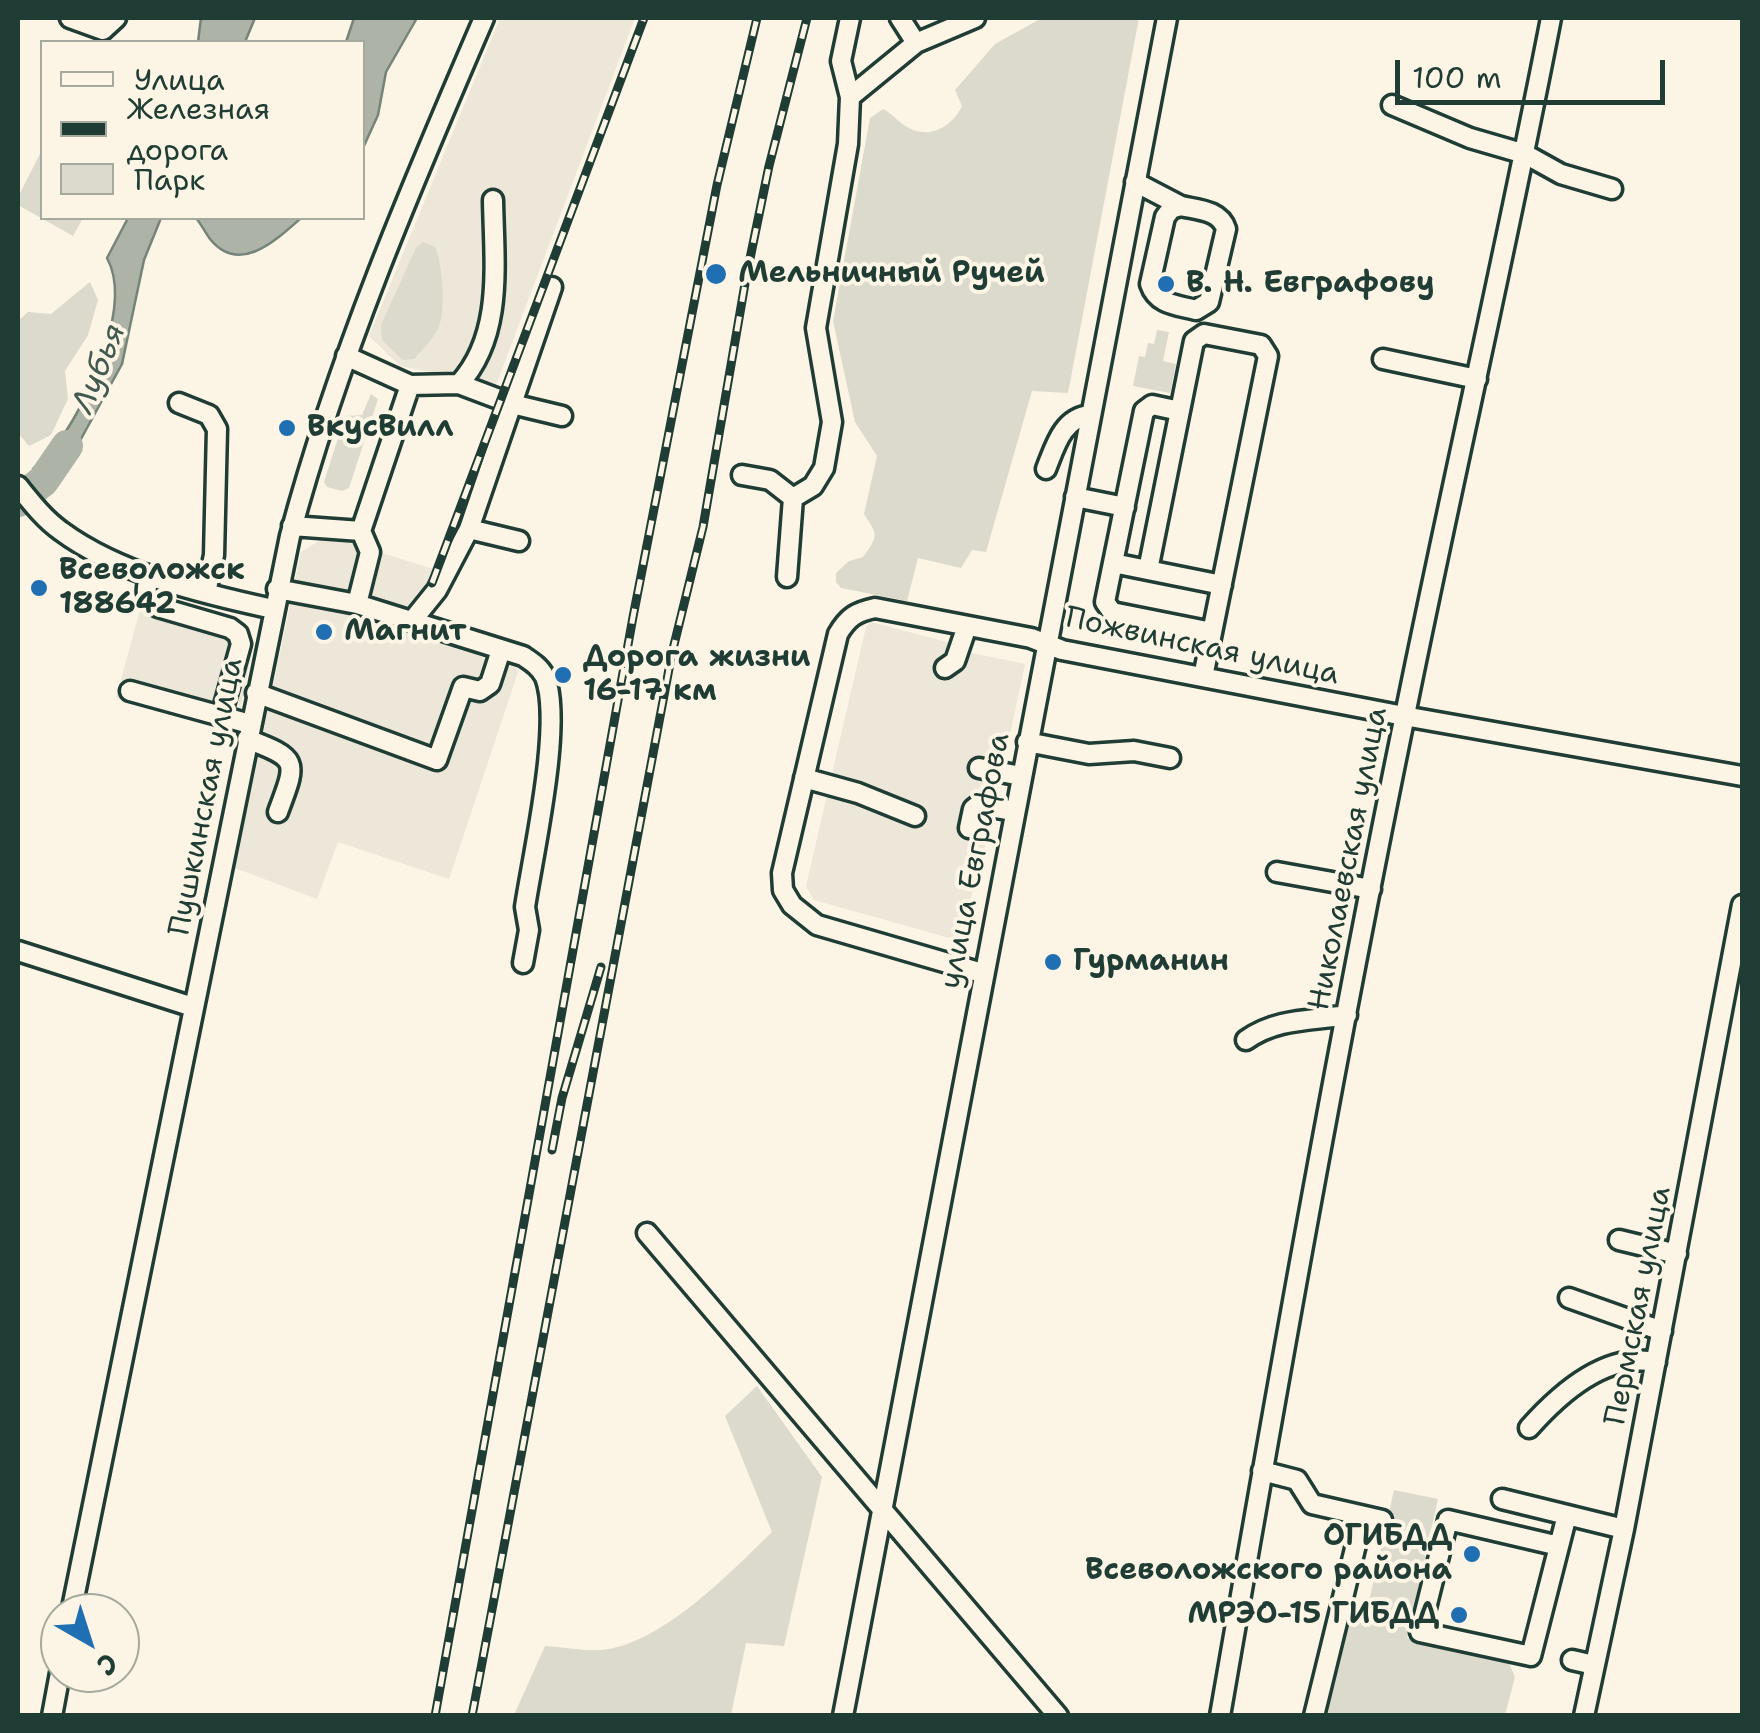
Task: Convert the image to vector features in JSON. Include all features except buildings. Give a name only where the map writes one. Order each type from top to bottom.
[{"type":"street","points":[[70,18],[103,30],[116,18]]},
{"type":"street","name":"Пушкинская улица","points":[[76,1593],[292,526],[318,434],[346,356],[484,18]]},
{"type":"street","points":[[793,498],[813,486],[824,468],[832,422],[816,328],[848,144],[850,97],[842,78],[841,60],[850,18]]},
{"type":"street","points":[[900,18],[916,44]]},
{"type":"street","points":[[850,97],[916,44],[975,18]]},
{"type":"street","name":"улица Евграфова","points":[[842,1716],[1167,18]]},
{"type":"street","name":"Николаевская улица","points":[[1220,1716],[1262,1471],[1404,716],[1551,18]]},
{"type":"street","points":[[1392,104],[1470,138],[1524,154],[1561,174],[1612,189]]},
{"type":"street","points":[[1135,182],[1181,206],[1216,214],[1223,220],[1226,229],[1209,302],[1196,310],[1162,302],[1154,295],[1152,277],[1165,217],[1171,209],[1181,206]]},
{"type":"street","points":[[458,384],[473,369],[484,349],[490,323],[494,286],[493,200]]},
{"type":"street","points":[[1118,269],[1152,277]]},
{"type":"street","points":[[412,621],[438,590],[469,529],[552,287]]},
{"type":"street","points":[[1148,570],[1194,341],[1204,334],[1260,345],[1268,356],[1203,677]]},
{"type":"street","points":[[346,356],[410,385],[458,384],[512,404],[562,416]]},
{"type":"street","points":[[1383,359],[1477,379]]},
{"type":"street","points":[[357,604],[370,552],[361,531],[410,385]]},
{"type":"street","points":[[179,403],[209,415],[217,429],[214,555],[206,594]]},
{"type":"street","points":[[1180,411],[1152,405],[1144,411],[1106,602],[1112,612],[1212,632]]},
{"type":"street","points":[[1046,470],[1066,427],[1078,416],[1090,415]]},
{"type":"street","points":[[742,475],[770,480],[793,498]]},
{"type":"street","points":[[18,486],[38,510],[76,541],[150,576],[273,609]]},
{"type":"street","points":[[1075,497],[1125,506]]},
{"type":"street","points":[[788,577],[793,498]]},
{"type":"street","points":[[292,526],[361,531]]},
{"type":"street","points":[[469,529],[519,541]]},
{"type":"street","points":[[1113,563],[1222,585]]},
{"type":"street","points":[[150,576],[145,590],[148,600],[158,607],[230,628],[238,634],[241,644],[221,716]]},
{"type":"street","points":[[277,588],[357,604],[412,621],[536,664],[544,675],[551,702],[550,746],[525,907],[528,930],[524,963]]},
{"type":"street","name":"Пожвинская улица","points":[[804,778],[838,634],[846,620],[859,611],[874,608],[1404,716],[1742,776]]},
{"type":"street","points":[[944,668],[955,661],[967,626]]},
{"type":"street","points":[[241,644],[264,651]]},
{"type":"street","points":[[256,693],[437,760],[463,686],[480,691],[490,684],[501,650]]},
{"type":"street","points":[[130,691],[221,716],[282,752],[290,762],[292,774],[278,812]]},
{"type":"street","points":[[1027,742],[1089,754],[1134,750],[1170,758]]},
{"type":"street","points":[[980,768],[1020,776]]},
{"type":"street","points":[[915,816],[858,793],[804,778],[782,873],[783,890],[792,905],[818,925],[982,973]]},
{"type":"street","points":[[969,828],[973,809],[978,805],[1014,810]]},
{"type":"street","points":[[1278,872],[1371,889]]},
{"type":"street","name":"Пермская улица","points":[[1584,1716],[1624,1530],[1742,905]]},
{"type":"street","points":[[18,950],[193,1008]]},
{"type":"street","points":[[1246,1040],[1280,1022],[1347,1015]]},
{"type":"street","points":[[647,1233],[1058,1716]]},
{"type":"street","points":[[1619,1240],[1677,1254]]},
{"type":"street","points":[[1569,1298],[1662,1330]]},
{"type":"street","points":[[1529,1428],[1577,1383],[1624,1360],[1656,1362]]},
{"type":"street","points":[[1262,1471],[1297,1480],[1312,1504],[1373,1518],[1314,1716]]},
{"type":"street","points":[[1502,1499],[1624,1530]]},
{"type":"street","points":[[1559,1546],[1448,1520],[1420,1632],[1531,1656],[1567,1515]]},
{"type":"street","points":[[1572,1660],[1594,1665]]},
{"type":"shaded area","points":[[500,18],[635,18],[496,385],[400,366],[369,336]]},
{"type":"shaded area","points":[[327,536],[440,571],[416,635],[519,669],[449,879],[338,842],[317,899],[235,868],[301,552]]},
{"type":"shaded area","points":[[144,595],[248,628],[254,642],[236,731],[116,698]]},
{"type":"shaded area","points":[[871,622],[951,643],[972,653],[1025,664],[987,844],[960,941],[814,900],[806,886],[866,627]]},
{"type":"green space","points":[[1042,18],[1139,18],[1068,393],[1032,391],[986,552],[972,550],[961,568],[918,558],[907,601],[841,588],[836,573],[849,561],[863,557],[875,535],[864,514],[877,456],[855,422],[833,321],[870,118],[883,109],[917,131],[940,129],[962,106],[955,90],[995,44]]},
{"type":"green space","points":[[40,154],[40,217],[18,205],[18,197]]},
{"type":"green space","points":[[45,220],[82,220],[73,236]]},
{"type":"green space","points":[[423,242],[435,247],[439,262],[441,319],[434,336],[414,359],[403,360],[382,340],[381,325],[416,248]]},
{"type":"green space","points":[[90,282],[98,300],[88,335],[65,371],[68,399],[51,435],[29,446],[18,433],[18,321],[28,312],[51,314]]},
{"type":"green space","points":[[1157,330],[1169,332],[1163,361],[1176,364],[1170,393],[1133,386],[1139,356],[1145,357],[1148,343],[1154,344]]},
{"type":"green space","points":[[371,394],[378,399],[349,488],[342,491],[327,487],[324,482],[345,416],[362,415]]},
{"type":"green space","points":[[757,1386],[822,1477],[784,1646],[746,1643],[731,1715],[514,1715],[545,1646],[600,1650],[646,1636],[693,1604],[772,1532],[725,1416]]},
{"type":"green space","points":[[1394,1490],[1438,1499],[1407,1638],[1509,1663],[1515,1677],[1505,1715],[1321,1716],[1346,1637],[1342,1628],[1345,1615],[1365,1619]]},
{"type":"water","points":[[201,18],[255,18],[246,40],[198,40]]},
{"type":"water","points":[[354,18],[417,18],[386,72],[378,115],[365,144],[365,40],[347,40]]},
{"type":"water","points":[[127,220],[160,220],[144,260],[122,364],[52,492],[33,469],[51,452],[71,422],[104,351],[115,300],[114,278],[107,258]]},
{"type":"water","points":[[197,220],[299,220],[270,244],[246,254],[222,250]]},
{"type":"waterway","name":"Лубья","points":[[18,501],[43,481],[67,446]]},
{"type":"railway","points":[[432,583],[644,18]]},
{"type":"railway","points":[[435,1716],[633,617],[717,185],[757,18]]},
{"type":"railway","points":[[472,1716],[672,653],[703,527],[769,166],[807,18]]},
{"type":"railway","points":[[552,1150],[562,1098],[601,967]]},
{"type":"place","name":"Мельничный Ручей","points":[[716,274]]},
{"type":"place","name":"В. Н. Евграфову","points":[[1166,284]]},
{"type":"place","name":"ВкусВилл","points":[[287,428]]},
{"type":"place","name":"Всеволожск 188642","points":[[39,588]]},
{"type":"place","name":"Магнит","points":[[324,632]]},
{"type":"place","name":"Дорога жизни 16-17 км","points":[[563,675]]},
{"type":"place","name":"Гурманин","points":[[1053,962]]},
{"type":"place","name":"ОГИБДД Всеволожского района","points":[[1472,1554]]},
{"type":"place","name":"МРЭО-15 ГИБДД","points":[[1459,1615]]}]
